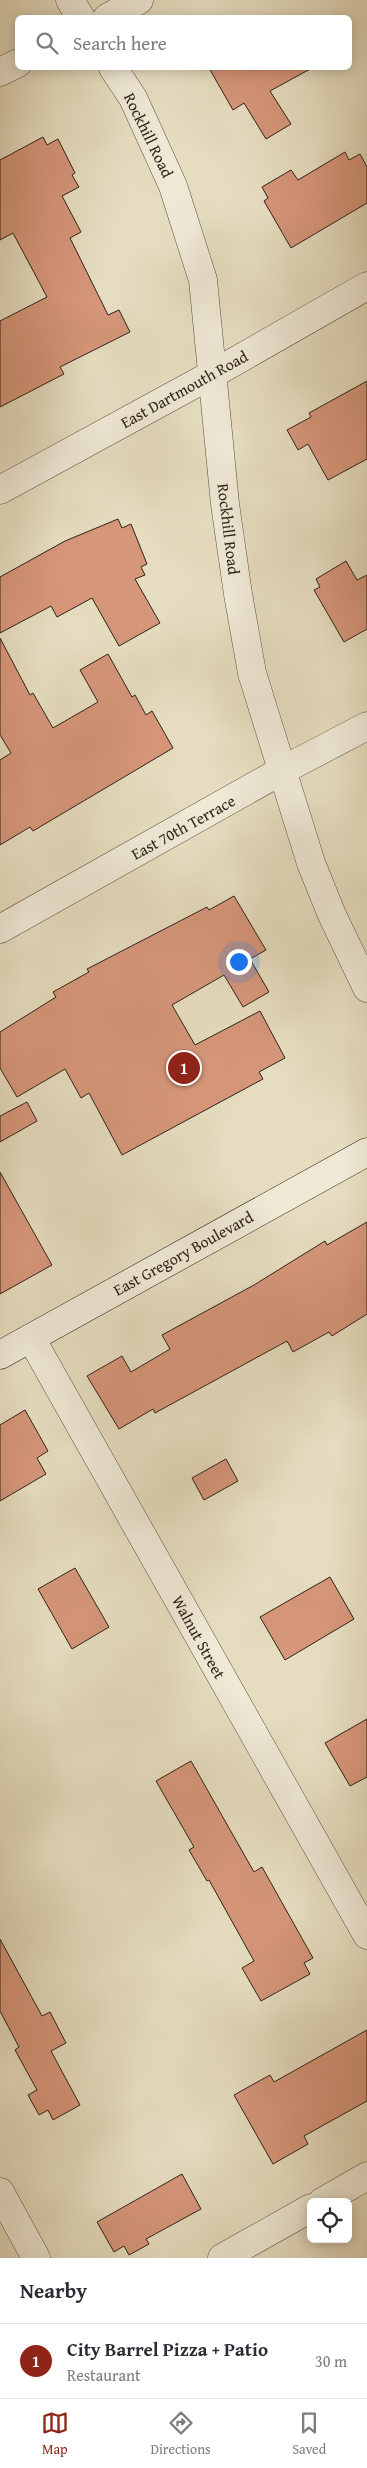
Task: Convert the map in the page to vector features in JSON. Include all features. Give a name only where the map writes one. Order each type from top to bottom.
[{"type":"street","points":[[70,0],[79,15]]},
{"type":"street","points":[[112,15],[139,0]]},
{"type":"street","points":[[0,72],[15,65]]},
{"type":"street","name":"Rockhill Road","points":[[114,70],[133,98],[173,186],[202,280],[225,504],[252,673],[311,863],[332,915],[360,954],[367,988]]},
{"type":"street","name":"East Dartmouth Road","points":[[0,490],[211,375],[367,286]]},
{"type":"street","name":"East 70th Terrace","points":[[0,930],[283,770],[367,726]]},
{"type":"street","name":"East Gregory Boulevard","points":[[0,1355],[367,1152]]},
{"type":"street","name":"Walnut Street","points":[[31,1338],[367,1935]]},
{"type":"street","points":[[329,2198],[367,2176]]},
{"type":"street","points":[[0,2192],[36,2258]]},
{"type":"street","points":[[222,2258],[307,2210]]},
{"type":"building","points":[[210,70],[308,70],[270,91],[291,124],[266,139],[244,103],[233,110]]},
{"type":"building","points":[[43,137],[47,145],[58,139],[75,173],[72,175],[79,187],[62,196],[81,232],[70,238],[108,315],[119,310],[130,332],[60,367],[64,374],[0,407],[0,321],[47,297],[13,233],[0,240],[0,160]]},
{"type":"building","points":[[345,152],[349,160],[360,154],[367,167],[367,203],[291,248],[264,201],[268,198],[262,187],[291,170],[298,180]]},
{"type":"building","points":[[367,381],[367,459],[328,480],[308,444],[298,450],[287,430],[311,417],[309,413]]},
{"type":"building","points":[[118,519],[122,528],[131,524],[147,564],[141,567],[145,575],[135,579],[160,623],[119,646],[92,598],[57,617],[51,606],[0,633],[0,577],[65,541]]},
{"type":"building","points":[[346,561],[357,580],[367,575],[367,629],[344,642],[314,590],[320,587],[316,579]]},
{"type":"building","points":[[0,638],[30,695],[33,693],[53,728],[98,702],[80,670],[108,654],[132,697],[135,695],[146,715],[152,711],[173,748],[33,831],[30,827],[0,845],[0,760],[11,753],[0,735]]},
{"type":"building","points":[[234,896],[266,950],[250,959],[269,992],[243,1007],[224,975],[172,1005],[195,1045],[260,1011],[285,1058],[259,1072],[263,1079],[122,1155],[89,1093],[81,1098],[65,1069],[17,1097],[0,1068],[0,1032],[56,997],[53,992],[89,972],[87,969],[207,907],[209,910]]},
{"type":"building","points":[[27,1102],[37,1121],[0,1142],[0,1116]]},
{"type":"building","points":[[0,1172],[52,1265],[0,1294]]},
{"type":"building","points":[[367,1222],[367,1314],[332,1336],[329,1332],[293,1352],[287,1341],[155,1413],[153,1409],[119,1429],[87,1376],[122,1356],[131,1372],[170,1349],[162,1335],[254,1285],[325,1241],[327,1245]]},
{"type":"building","points":[[25,1410],[48,1451],[37,1458],[46,1474],[0,1501],[0,1425]]},
{"type":"building","points":[[226,1459],[238,1481],[204,1500],[192,1478]]},
{"type":"building","points":[[75,1568],[109,1627],[72,1649],[38,1589]]},
{"type":"building","points":[[330,1577],[354,1619],[285,1660],[260,1617]]},
{"type":"building","points":[[367,1719],[367,1777],[350,1786],[325,1743]]},
{"type":"building","points":[[191,1761],[254,1872],[262,1867],[313,1958],[304,1963],[310,1974],[261,2001],[242,1968],[254,1961],[209,1880],[207,1881],[189,1850],[194,1847],[156,1781]]},
{"type":"building","points":[[0,1939],[42,2016],[50,2012],[66,2043],[51,2051],[80,2105],[53,2120],[48,2110],[39,2115],[28,2095],[37,2090],[15,2050],[19,2047],[0,2011]]},
{"type":"building","points":[[367,2030],[367,2101],[304,2136],[308,2144],[273,2164],[234,2095],[270,2075],[274,2082]]},
{"type":"building","points":[[182,2174],[201,2209],[146,2239],[149,2244],[129,2255],[124,2246],[114,2252],[97,2222]]},
{"type":"place","name":"City Barrel Pizza + Patio","points":[[184,1068]]}]
